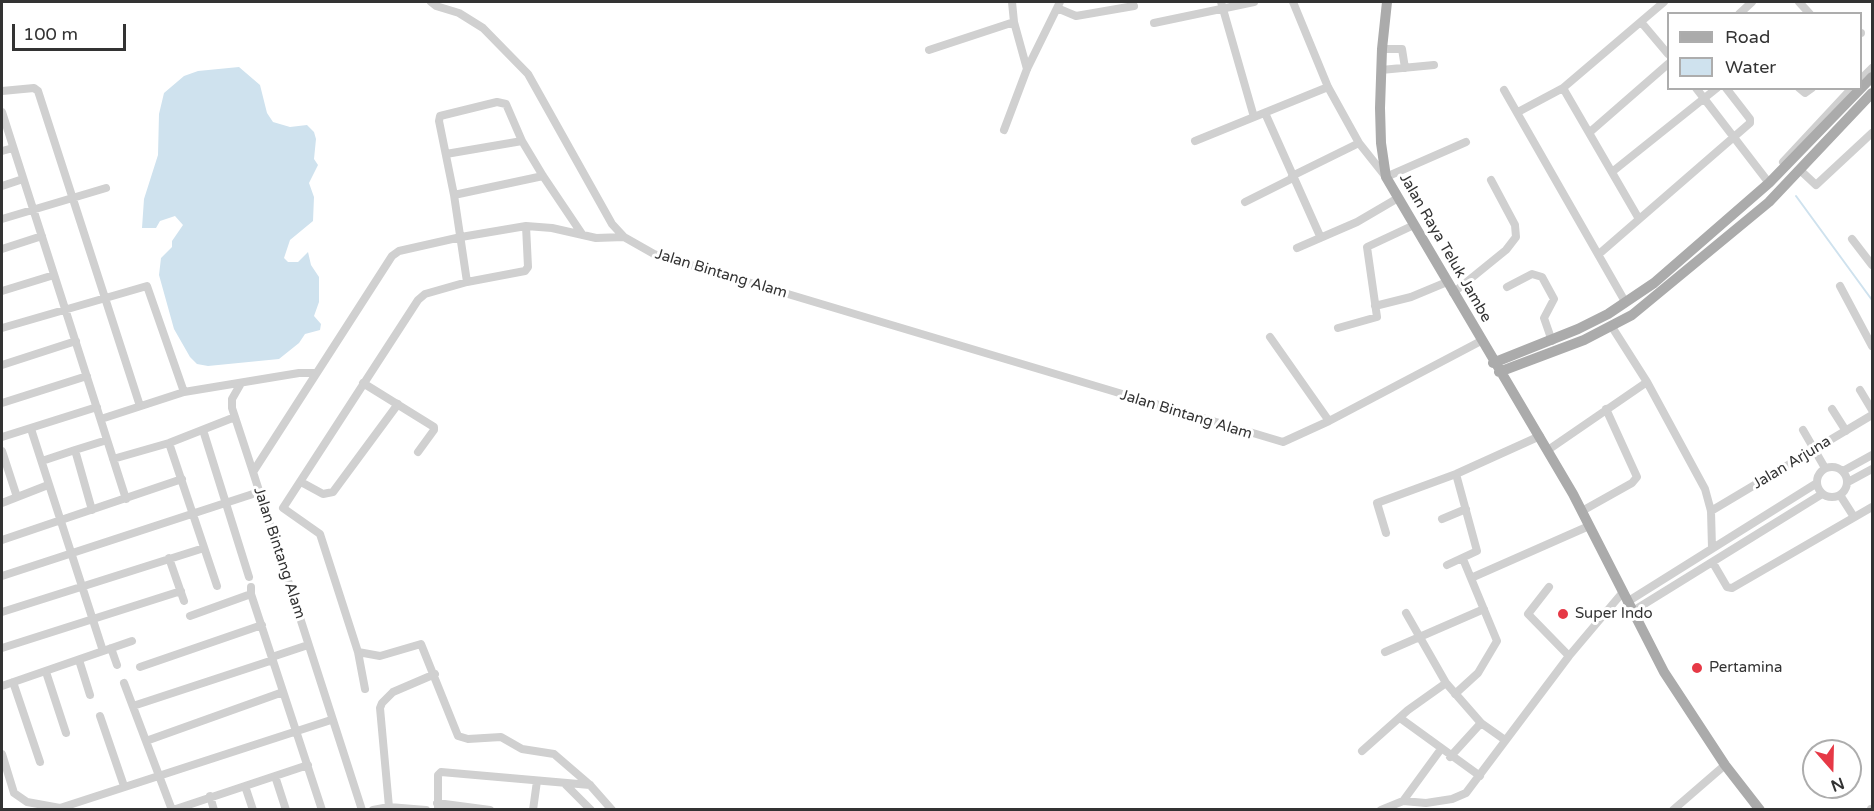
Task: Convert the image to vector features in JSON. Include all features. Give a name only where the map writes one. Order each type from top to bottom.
[{"type":"main road","name":"Jalan Raya Teluk Jambe","points":[[1387,2],[1381,70],[1381,143],[1386,177],[1496,367],[1548,450],[1582,511],[1664,672],[1725,765],[1760,810]]},
{"type":"main road","points":[[1496,367],[1552,341],[1626,300],[1697,248],[1859,90]]},
{"type":"main road","points":[[1496,367],[1559,351],[1612,327],[1632,315],[1724,241],[1801,171],[1872,93]]},
{"type":"street","points":[[431,2],[436,6],[459,13],[483,28],[528,74],[603,210],[624,237]]},
{"type":"street","points":[[1012,2],[1014,22],[1027,69]]},
{"type":"street","points":[[1154,23],[1221,4],[1254,2]]},
{"type":"street","points":[[1293,2],[1328,87],[1359,142],[1386,177],[1466,142]]},
{"type":"street","points":[[1518,112],[1563,88],[1664,2]]},
{"type":"street","points":[[1221,4],[1254,117]]},
{"type":"street","points":[[1004,130],[1027,69],[1058,5],[1076,16],[1134,6]]},
{"type":"street","points":[[929,50],[1014,22]]},
{"type":"street","points":[[1641,22],[1667,53]]},
{"type":"street","points":[[1382,49],[1402,49],[1405,68]]},
{"type":"street","points":[[1381,70],[1434,65]]},
{"type":"street","points":[[1590,132],[1667,65]]},
{"type":"street","points":[[1195,141],[1328,87]]},
{"type":"street","points":[[2,91],[34,88],[38,91],[140,406]]},
{"type":"street","points":[[1563,88],[1640,219]]},
{"type":"street","points":[[1504,90],[1626,300],[1632,315]]},
{"type":"street","points":[[1697,90],[1768,181],[1850,90]]},
{"type":"street","points":[[1612,172],[1715,90]]},
{"type":"street","points":[[1599,254],[1736,138],[1750,121],[1727,90]]},
{"type":"street","points":[[467,282],[454,195],[439,121],[442,114],[497,102],[506,104],[510,108],[522,141],[582,234]]},
{"type":"street","points":[[2,112],[126,499]]},
{"type":"street","points":[[1265,113],[1320,236]]},
{"type":"street","points":[[1801,171],[1816,185],[1872,133]]},
{"type":"street","points":[[446,154],[522,141]]},
{"type":"street","points":[[1245,202],[1359,142]]},
{"type":"street","points":[[2,151],[13,148]]},
{"type":"street","points":[[454,195],[543,176]]},
{"type":"street","points":[[2,186],[23,179]]},
{"type":"street","points":[[1453,293],[1506,250],[1516,237],[1515,225],[1491,180]]},
{"type":"street","points":[[2,219],[106,188]]},
{"type":"street","points":[[1297,248],[1320,236],[1357,222],[1398,198]]},
{"type":"street","points":[[1338,328],[1375,318],[1367,247],[1413,225]]},
{"type":"street","points":[[365,689],[358,652],[318,531],[284,508],[418,300],[425,294],[467,282],[525,271],[528,267],[526,226]]},
{"type":"street","name":"Jalan Bintang Alam","points":[[362,810],[331,720],[253,472],[392,256],[399,251],[526,226],[602,238],[624,237],[654,254],[1267,439],[1287,441],[1481,341]]},
{"type":"street","points":[[2,249],[42,236]]},
{"type":"street","points":[[1852,239],[1872,265]]},
{"type":"street","points":[[1507,287],[1532,274],[1542,277],[1554,299],[1544,318],[1552,341]]},
{"type":"street","points":[[2,291],[54,275]]},
{"type":"street","points":[[1375,306],[1411,297],[1447,282]]},
{"type":"street","points":[[2,328],[139,286],[148,287],[184,392]]},
{"type":"street","points":[[1840,286],[1872,346]]},
{"type":"street","points":[[1612,327],[1647,382],[1705,489],[1711,511],[1712,548]]},
{"type":"street","points":[[1270,337],[1329,421]]},
{"type":"street","points":[[2,365],[76,341]]},
{"type":"street","points":[[101,419],[184,392],[240,385],[299,373],[315,374]]},
{"type":"street","points":[[2,403],[87,376]]},
{"type":"street","points":[[1548,450],[1647,382]]},
{"type":"street","points":[[363,383],[434,428],[418,452]]},
{"type":"street","points":[[240,385],[232,399],[235,417],[253,472]]},
{"type":"street","points":[[1860,390],[1872,410]]},
{"type":"street","points":[[301,482],[323,494],[333,492],[398,404]]},
{"type":"street","points":[[2,437],[97,407]]},
{"type":"street","points":[[1582,511],[1632,483],[1637,477],[1606,409]]},
{"type":"street","points":[[1832,409],[1846,431]]},
{"type":"street","name":"Jalan Arjuna","points":[[1711,511],[1872,415]]},
{"type":"street","points":[[114,459],[169,443],[235,417]]},
{"type":"street","points":[[31,429],[91,620],[117,665]]},
{"type":"street","points":[[203,430],[249,577]]},
{"type":"street","points":[[1803,430],[1825,468]]},
{"type":"street","points":[[1386,533],[1377,503],[1456,474],[1540,436]]},
{"type":"street","points":[[42,461],[107,440]]},
{"type":"street","points":[[169,443],[217,586]]},
{"type":"street","points":[[75,450],[92,510]]},
{"type":"street","points":[[2,451],[17,497]]},
{"type":"street","points":[[1843,471],[1872,455]]},
{"type":"street","points":[[1848,482],[1843,471],[1837,467],[1825,468],[1820,473],[1817,483],[1822,494],[1832,497],[1840,495],[1848,482],[1872,468]]},
{"type":"street","points":[[1447,565],[1477,551],[1456,474]]},
{"type":"street","points":[[2,540],[182,479]]},
{"type":"street","points":[[1381,810],[1403,801],[1425,803],[1452,799],[1466,793],[1569,656],[1628,602],[1817,483]]},
{"type":"street","points":[[2,503],[48,485]]},
{"type":"street","points":[[2,576],[259,492]]},
{"type":"street","points":[[1628,602],[1658,596],[1822,494]]},
{"type":"street","points":[[1840,495],[1854,517]]},
{"type":"street","points":[[1713,563],[1727,587],[1732,588],[1872,507]]},
{"type":"street","points":[[1442,519],[1466,509]]},
{"type":"street","points":[[1472,578],[1589,526]]},
{"type":"street","points":[[2,612],[204,548]]},
{"type":"street","points":[[169,558],[184,601]]},
{"type":"street","points":[[1455,694],[1478,673],[1497,641],[1463,559]]},
{"type":"street","points":[[1652,586],[1658,596]]},
{"type":"street","points":[[1550,587],[1528,614],[1569,656]]},
{"type":"street","points":[[190,616],[251,590],[322,810]]},
{"type":"street","points":[[2,648],[181,591]]},
{"type":"street","points":[[1385,652],[1484,609]]},
{"type":"street","points":[[1406,613],[1446,683],[1481,723],[1505,740]]},
{"type":"street","points":[[140,667],[262,626]]},
{"type":"street","points":[[2,686],[132,641]]},
{"type":"street","points":[[358,652],[380,656],[421,644],[458,736],[468,739],[501,737],[518,747],[554,754],[590,785],[612,810]]},
{"type":"street","points":[[134,706],[308,645]]},
{"type":"street","points":[[80,660],[90,695]]},
{"type":"street","points":[[46,672],[66,733]]},
{"type":"street","points":[[388,807],[380,708],[393,692],[435,674]]},
{"type":"street","points":[[13,682],[40,762]]},
{"type":"street","points":[[124,683],[159,776],[175,809],[308,765]]},
{"type":"street","points":[[1362,751],[1446,683]]},
{"type":"street","points":[[146,741],[284,692]]},
{"type":"street","points":[[100,716],[124,786]]},
{"type":"street","points":[[1400,718],[1450,757],[1480,776]]},
{"type":"street","points":[[2,754],[14,793],[27,802],[60,808],[331,720]]},
{"type":"street","points":[[1450,757],[1481,723]]},
{"type":"street","points":[[1403,801],[1441,749]]},
{"type":"street","points":[[1673,810],[1725,765]]},
{"type":"street","points":[[490,810],[437,806],[438,775],[441,772],[590,785]]},
{"type":"street","points":[[275,776],[286,810]]},
{"type":"street","points":[[533,810],[537,781]]},
{"type":"street","points":[[565,784],[591,810]]},
{"type":"street","points":[[245,786],[252,810]]},
{"type":"street","points":[[210,796],[214,810]]},
{"type":"street","points":[[373,810],[388,807],[426,810]]},
{"type":"water","points":[[239,67],[260,85],[267,113],[273,122],[290,127],[307,125],[314,132],[316,139],[314,159],[318,165],[309,183],[314,197],[313,221],[290,240],[284,258],[288,262],[298,262],[308,252],[311,265],[319,277],[319,302],[314,316],[321,324],[320,330],[305,334],[299,343],[279,359],[208,366],[197,364],[190,357],[174,329],[159,275],[161,258],[172,247],[172,241],[183,225],[175,216],[160,221],[156,228],[142,228],[144,199],[158,155],[159,114],[164,93],[184,76],[198,71]]},
{"type":"waterway","points":[[1796,196],[1872,300]]},
{"type":"place","name":"Super Indo","points":[[1563,614]]},
{"type":"place","name":"Pertamina","points":[[1697,668]]}]
